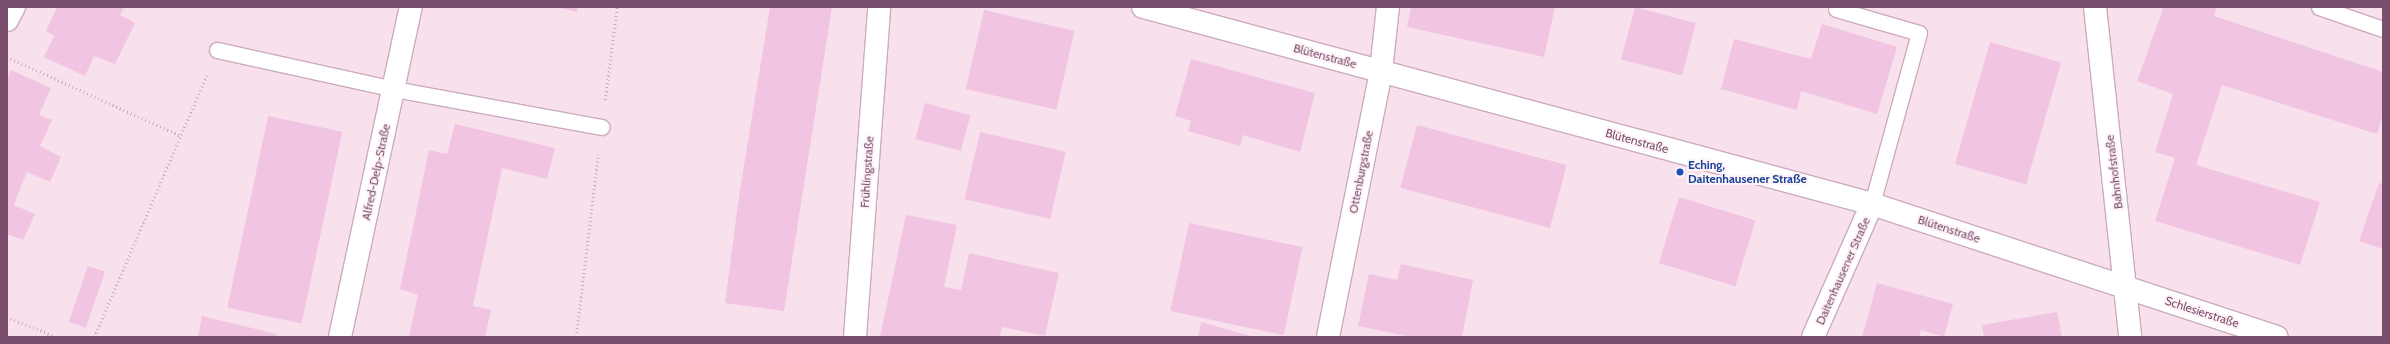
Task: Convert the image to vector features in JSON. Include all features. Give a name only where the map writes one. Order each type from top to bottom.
[{"type":"street","points":[[7,20],[14,7]]},
{"type":"street","name":"Alfred-Delp-Straße","points":[[340,337],[411,7]]},
{"type":"street","name":"Frühlingstraße","points":[[855,337],[879,7]]},
{"type":"street","name":"Blütenstraße","points":[[1143,7],[1872,204],[2128,287]]},
{"type":"street","name":"Ottenburgstraße","points":[[1328,337],[1381,71],[1388,7]]},
{"type":"street","name":"Bahnhofstraße","points":[[2095,7],[2128,287],[2130,337]]},
{"type":"street","name":"Daitenhausener Straße","points":[[1814,337],[1872,204]]},
{"type":"street","name":"Schlesierstraße","points":[[2128,287],[2277,337]]},
{"type":"lane","points":[[2319,7],[2383,29]]},
{"type":"lane","points":[[1836,8],[1919,33],[1872,204]]},
{"type":"lane","points":[[217,50],[394,89],[602,127]]},
{"type":"path","points":[[576,337],[616,7]]},
{"type":"path","points":[[94,337],[217,50]]},
{"type":"path","points":[[7,58],[181,136]]},
{"type":"path","points":[[7,317],[57,337]]},
{"type":"shaded area","points":[[7,7],[2383,7],[2383,337],[7,337]]},
{"type":"building","points":[[57,7],[124,7],[120,15],[135,23],[115,64],[94,56],[85,76],[44,57],[54,36],[46,31]]},
{"type":"building","points":[[556,7],[578,7],[577,12]]},
{"type":"building","points":[[770,7],[832,7],[784,311],[725,303],[739,196]]},
{"type":"building","points":[[1411,7],[1555,7],[1544,57],[1407,27]]},
{"type":"building","points":[[1635,7],[1696,23],[1682,75],[1621,59]]},
{"type":"building","points":[[2159,7],[2217,7],[2214,16],[2383,72],[2383,114],[2377,134],[2222,85],[2196,165],[2320,202],[2300,265],[2155,221],[2175,158],[2155,152],[2173,94],[2137,81],[2163,9]]},
{"type":"building","points":[[984,10],[1075,31],[1056,110],[966,89]]},
{"type":"building","points":[[1822,24],[1897,47],[1877,114],[1801,91],[1797,110],[1721,89],[1734,39],[1811,59]]},
{"type":"building","points":[[1990,42],[2061,62],[2026,184],[1955,164]]},
{"type":"building","points":[[1191,59],[1315,93],[1300,152],[1243,135],[1240,146],[1188,131],[1191,121],[1175,116]]},
{"type":"building","points":[[11,70],[51,88],[39,115],[52,120],[40,146],[61,157],[50,182],[27,172],[14,205],[35,214],[23,240],[7,234],[7,79]]},
{"type":"building","points":[[925,103],[970,115],[961,151],[915,139]]},
{"type":"building","points":[[268,116],[342,132],[302,324],[227,308]]},
{"type":"building","points":[[455,124],[555,148],[547,179],[502,168],[473,306],[491,310],[485,337],[409,337],[418,295],[400,289],[429,150],[447,154]]},
{"type":"building","points":[[1417,125],[1567,165],[1550,228],[1400,188]]},
{"type":"building","points":[[980,132],[1066,152],[1050,219],[964,199]]},
{"type":"building","points":[[2379,183],[2383,184],[2383,249],[2359,241]]},
{"type":"building","points":[[1679,197],[1756,220],[1735,286],[1659,263]]},
{"type":"building","points":[[906,215],[957,225],[944,287],[961,290],[969,253],[1059,273],[1045,336],[1002,327],[1000,337],[880,337]]},
{"type":"building","points":[[1189,223],[1302,247],[1284,335],[1170,311]]},
{"type":"building","points":[[1401,264],[1473,280],[1462,337],[1411,337],[1358,326],[1369,274],[1397,280]]},
{"type":"building","points":[[88,266],[105,272],[86,328],[69,322]]},
{"type":"building","points":[[1877,283],[1953,304],[1944,337],[1921,330],[1919,337],[1862,337]]},
{"type":"building","points":[[2057,312],[2062,337],[1984,337],[1982,325]]},
{"type":"building","points":[[202,316],[277,334],[276,337],[198,337]]},
{"type":"building","points":[[1201,322],[1254,337],[1198,337]]},
{"type":"place","name":"Eching, Daitenhausener Straße","points":[[1680,172]]}]
